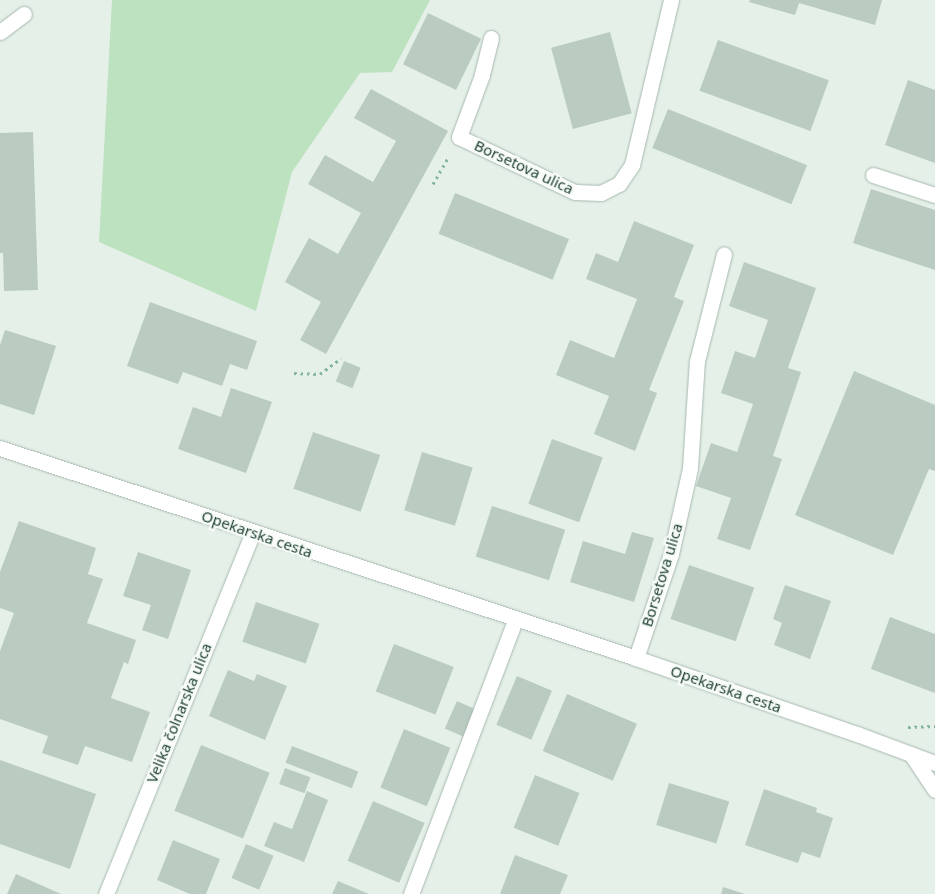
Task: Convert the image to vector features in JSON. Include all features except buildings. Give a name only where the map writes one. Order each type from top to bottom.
[{"type":"street","name":"Borsetova ulica","points":[[491,38],[482,75],[459,137],[575,192],[601,193],[619,184],[632,165],[671,0]]},
{"type":"street","points":[[0,32],[24,14]]},
{"type":"street","points":[[874,175],[935,195]]},
{"type":"street","name":"Borsetova ulica","points":[[636,658],[671,554],[690,468],[697,361],[724,254]]},
{"type":"street","name":"Opekarska cesta","points":[[0,448],[515,620],[636,658],[935,763]]},
{"type":"street","name":"Velika čolnarska ulica","points":[[106,894],[253,532]]},
{"type":"street","points":[[411,894],[515,620]]},
{"type":"street","points":[[911,754],[935,790]]},
{"type":"path","points":[[433,184],[459,137]]},
{"type":"path","points":[[294,374],[320,374],[341,358]]},
{"type":"path","points":[[904,727],[935,726]]},
{"type":"green space","points":[[112,0],[430,0],[392,72],[360,73],[292,172],[256,311],[99,242]]}]
